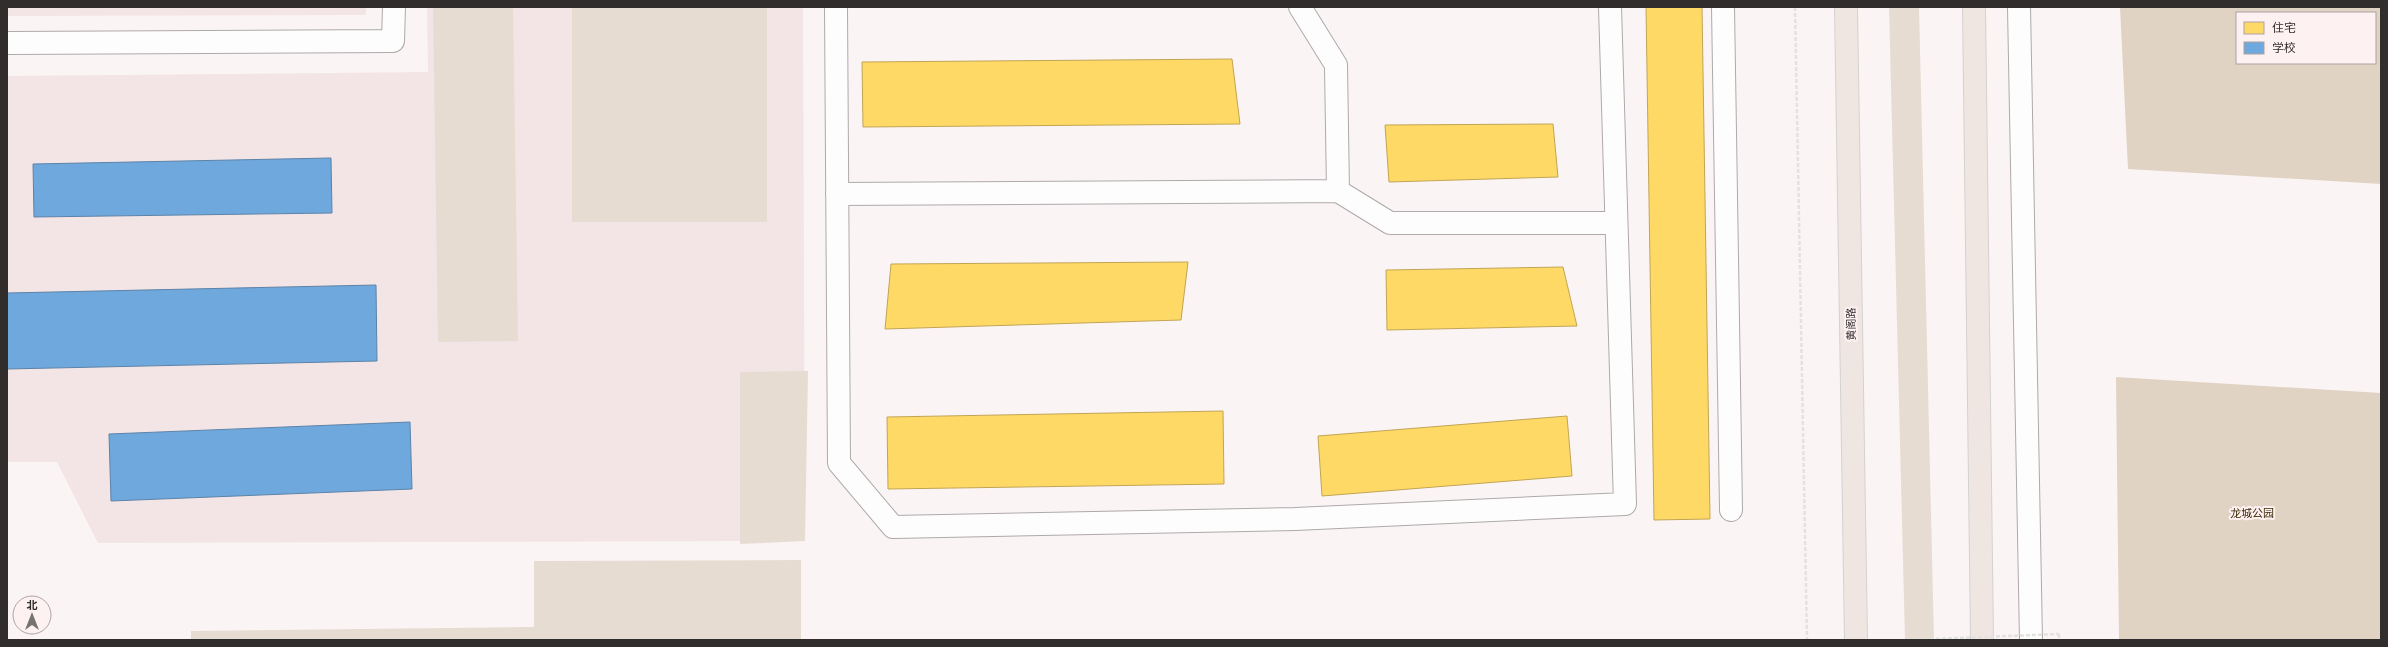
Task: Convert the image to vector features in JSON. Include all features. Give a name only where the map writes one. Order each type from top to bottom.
[{"type":"main road","name":"黄阁路","points":[[1846,7],[1856,640]]},
{"type":"main road","points":[[1974,7],[1982,640]]},
{"type":"street","points":[[7,43],[394,41],[394,7]]},
{"type":"street","points":[[836,7],[839,463],[893,528],[1295,519],[1625,504],[1610,7]]},
{"type":"street","points":[[1300,7],[1336,65],[1338,191]]},
{"type":"street","points":[[1723,7],[1731,510]]},
{"type":"street","points":[[2019,7],[2031,640]]},
{"type":"street","points":[[837,194],[1338,191],[1390,223],[1616,223]]},
{"type":"path","points":[[1794,7],[1807,640]]},
{"type":"path","points":[[1906,640],[2059,634],[2059,640]]},
{"type":"shaded area","points":[[7,7],[366,7],[366,15],[7,16]]},
{"type":"shaded area","points":[[427,7],[803,7],[805,541],[98,543],[57,462],[7,462],[7,76],[428,72]]},
{"type":"shaded area","points":[[433,7],[513,7],[518,341],[438,342]]},
{"type":"shaded area","points":[[572,7],[767,7],[767,222],[572,222]]},
{"type":"shaded area","points":[[1889,7],[1919,7],[1934,640],[1905,640]]},
{"type":"shaded area","points":[[808,371],[805,541],[740,544],[740,372]]},
{"type":"shaded area","points":[[801,560],[801,640],[191,640],[191,631],[534,627],[534,561]]},
{"type":"green space","points":[[2120,7],[2381,7],[2381,184],[2128,169]]},
{"type":"green space","name":"龙城公园","points":[[2116,377],[2381,393],[2381,640],[2119,640]]},
{"type":"building: 住宅","points":[[1646,7],[1702,7],[1710,519],[1654,520]]},
{"type":"building: 住宅","points":[[1232,59],[1240,124],[863,127],[862,62]]},
{"type":"building: 住宅","points":[[1553,124],[1558,177],[1389,182],[1385,125]]},
{"type":"building: 住宅","points":[[1188,262],[1181,320],[885,329],[891,264]]},
{"type":"building: 住宅","points":[[1563,267],[1577,326],[1387,330],[1386,270]]},
{"type":"building: 住宅","points":[[1223,411],[1224,484],[888,489],[887,417]]},
{"type":"building: 住宅","points":[[1567,416],[1572,476],[1322,496],[1318,436]]},
{"type":"building: 学校","points":[[331,158],[332,213],[34,217],[33,164]]},
{"type":"building: 学校","points":[[376,285],[377,361],[7,369],[7,293]]},
{"type":"building: 学校","points":[[410,422],[412,489],[111,501],[109,434]]}]
